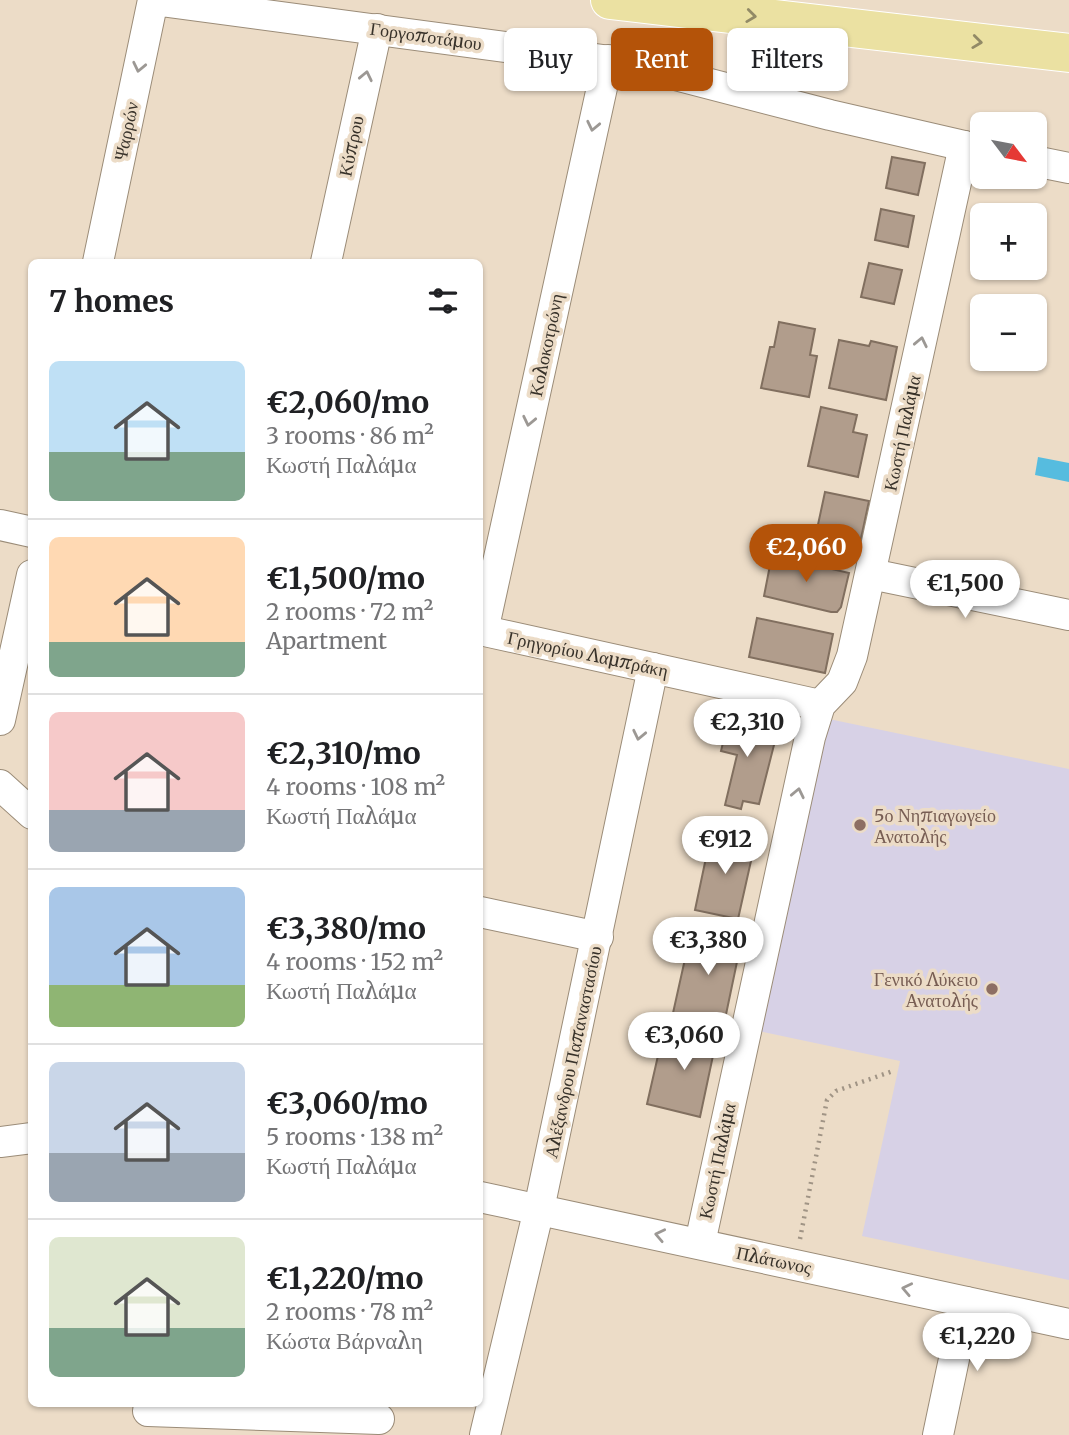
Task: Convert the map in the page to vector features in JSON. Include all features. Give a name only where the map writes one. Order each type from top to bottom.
[{"type":"main road","points":[[610,0],[1069,52]]},
{"type":"street","name":"Γοργοποτάμου","points":[[153,0],[608,60],[970,147]]},
{"type":"street","name":"Ψαρρών","points":[[99,259],[153,0]]},
{"type":"street","name":"Κύπρου","points":[[327,259],[377,29]]},
{"type":"street","name":"Κολοκοτρώνη","points":[[483,621],[608,60]]},
{"type":"street","name":"Κωστή Παλάμα","points":[[700,1243],[810,737],[820,705],[847,673],[970,161]]},
{"type":"street","points":[[1047,164],[1069,168]]},
{"type":"street","points":[[0,525],[28,531]]},
{"type":"street","points":[[872,575],[1069,615]]},
{"type":"street","points":[[0,720],[28,593]]},
{"type":"street","name":"Γρηγορίου Λαμπράκη","points":[[483,630],[820,705]]},
{"type":"street","name":"Αλέξανδρου Παπαναστασίου","points":[[485,1435],[539,1209],[653,668]]},
{"type":"street","points":[[0,785],[28,810]]},
{"type":"street","points":[[483,913],[598,937]]},
{"type":"street","points":[[0,1142],[28,1138]]},
{"type":"street","name":"Πλάτωνος","points":[[483,1198],[1069,1324]]},
{"type":"street","points":[[938,1435],[966,1301]]},
{"type":"street","points":[[149,1416],[379,1419]]},
{"type":"path","points":[[796,1264],[827,1100],[836,1091],[893,1072]]},
{"type":"shaded area","name":"Γενικό Λύκειο Ανατολής","points":[[824,718],[1069,769],[1069,1280],[862,1236],[900,1061],[758,1031]]},
{"type":"water","points":[[1038,457],[1069,463],[1069,482],[1035,475]]},
{"type":"building","points":[[892,157],[925,163],[918,195],[886,188]]},
{"type":"building","points":[[881,209],[914,216],[908,247],[875,240]]},
{"type":"building","points":[[869,263],[902,270],[894,304],[861,297]]},
{"type":"building","points":[[779,322],[815,329],[810,355],[817,356],[809,397],[761,388],[770,347],[774,347]]},
{"type":"building","points":[[839,340],[869,346],[871,341],[897,347],[886,400],[829,388]]},
{"type":"building","points":[[821,407],[857,415],[853,432],[867,435],[858,477],[808,466]]},
{"type":"building","points":[[825,492],[869,501],[860,543],[816,534]]},
{"type":"building","points":[[772,555],[849,573],[841,607],[837,612],[764,596]]},
{"type":"building","points":[[757,618],[833,634],[825,673],[749,657]]},
{"type":"building","points":[[731,709],[752,715],[750,721],[764,725],[761,738],[775,741],[759,804],[743,801],[741,809],[725,805],[737,755],[721,751]]},
{"type":"building","points":[[711,834],[755,843],[738,919],[695,910]]},
{"type":"building","points":[[705,930],[742,938],[724,1024],[673,1013],[689,941],[702,944]]},
{"type":"building","points":[[696,1027],[718,1032],[700,1117],[647,1104],[660,1047]]},
{"type":"place","name":"5ο Νηπιαγωγείο Ανατολής","points":[[860,825]]},
{"type":"place","name":"Γενικό Λύκειο Ανατολής","points":[[992,989]]}]
